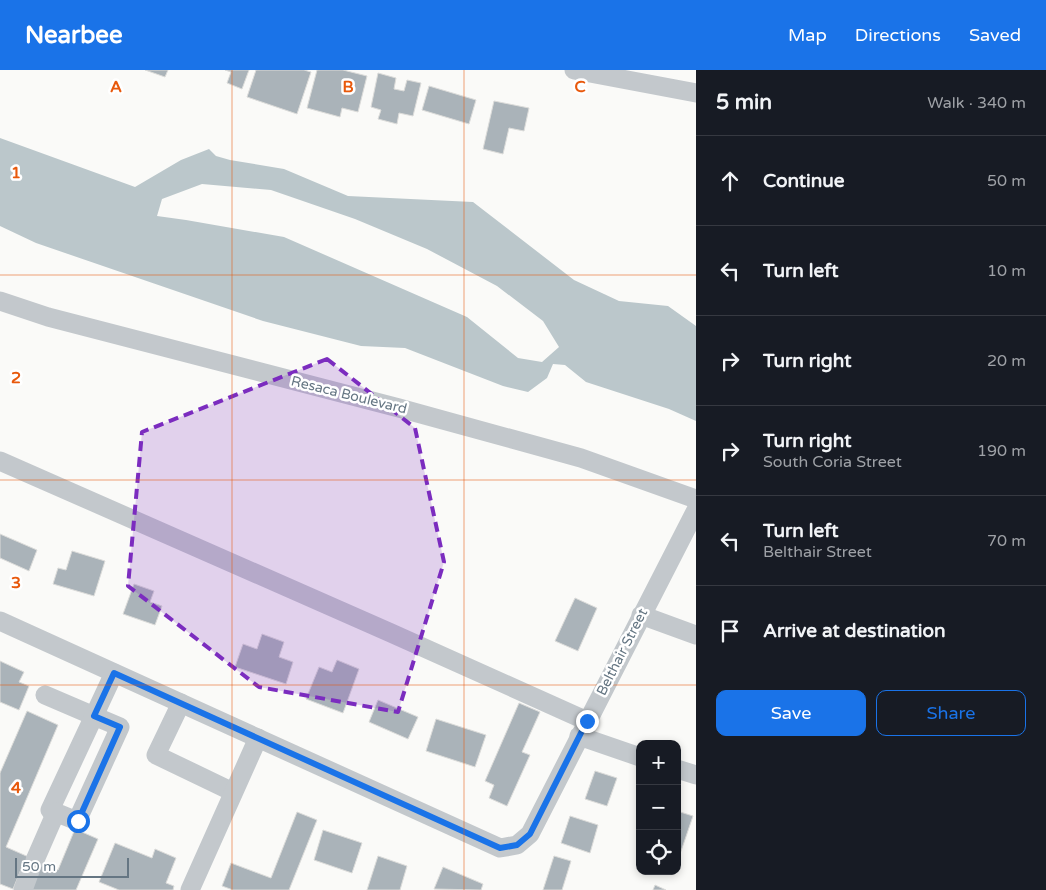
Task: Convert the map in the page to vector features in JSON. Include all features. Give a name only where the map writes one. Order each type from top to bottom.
[{"type":"street","points":[[574,70],[696,93]]},
{"type":"street","name":"Resaca Boulevard","points":[[0,301],[48,317],[399,408],[581,458],[696,499]]},
{"type":"street","points":[[0,462],[382,629],[636,754]]},
{"type":"street","name":"Belthair Street","points":[[258,738],[500,848],[517,845],[530,834],[696,510]]},
{"type":"street","points":[[641,615],[696,635]]},
{"type":"street","points":[[0,621],[258,738],[190,890]]},
{"type":"street","points":[[46,695],[94,716],[120,727],[78,821],[50,810],[94,716],[114,673]]},
{"type":"street","points":[[181,703],[156,755],[234,792]]},
{"type":"street","points":[[681,770],[696,776]]},
{"type":"street","points":[[22,890],[56,812]]},
{"type":"highlighted area","points":[[327,359],[415,428],[444,562],[398,712],[259,687],[128,586],[142,432]]},
{"type":"shaded area","points":[[0,138],[135,187],[181,160],[209,149],[216,156],[230,160],[284,169],[348,196],[473,202],[574,280],[619,301],[668,306],[696,326],[696,421],[669,409],[586,382],[565,365],[553,364],[547,378],[528,392],[503,386],[405,348],[361,346],[263,321],[36,243],[0,226]],"holes":[[[202,184],[271,190],[355,219],[427,249],[497,286],[543,321],[559,347],[542,362],[518,358],[467,317],[284,237],[157,216],[162,199]]]},
{"type":"building","points":[[145,70],[168,70],[165,77]]},
{"type":"building","points":[[225,70],[249,70],[242,89],[227,83],[231,72]]},
{"type":"building","points":[[256,70],[304,70],[311,72],[297,114],[247,97]]},
{"type":"building","points":[[317,70],[343,70],[367,76],[358,112],[342,108],[340,117],[307,108]]},
{"type":"building","points":[[378,73],[396,78],[394,89],[404,91],[407,80],[421,83],[413,116],[399,113],[397,124],[378,119],[381,110],[371,107]]},
{"type":"building","points":[[429,86],[476,100],[469,124],[422,110]]},
{"type":"building","points":[[494,101],[529,108],[524,131],[509,128],[503,154],[483,149]]},
{"type":"building","points":[[0,534],[37,550],[29,571],[0,558]]},
{"type":"building","points":[[72,551],[105,561],[94,596],[53,584],[58,568],[66,570]]},
{"type":"building","points":[[134,584],[154,591],[150,602],[162,606],[155,625],[123,614]]},
{"type":"building","points":[[575,598],[597,608],[578,651],[555,641]]},
{"type":"building","points":[[262,634],[284,642],[279,657],[293,662],[286,684],[235,667],[243,644],[257,649]]},
{"type":"building","points":[[337,660],[359,669],[343,713],[306,699],[319,667],[332,672]]},
{"type":"building","points":[[0,661],[24,672],[19,682],[29,686],[19,710],[0,702]]},
{"type":"building","points":[[378,700],[418,717],[408,739],[369,722]]},
{"type":"building","points":[[519,703],[540,712],[522,752],[530,755],[507,806],[489,798],[494,785],[485,781]]},
{"type":"building","points":[[27,711],[58,725],[6,847],[58,870],[75,829],[98,839],[76,890],[29,890],[22,867],[13,889],[0,884],[0,773]]},
{"type":"building","points":[[436,719],[486,735],[475,767],[426,751]]},
{"type":"building","points":[[595,771],[617,778],[607,806],[585,799]]},
{"type":"building","points":[[297,812],[317,820],[289,890],[233,890],[222,886],[231,863],[271,878]]},
{"type":"building","points":[[681,812],[693,816],[681,851]]},
{"type":"building","points":[[570,816],[598,825],[590,853],[561,843]]},
{"type":"building","points":[[323,830],[362,843],[352,873],[314,860]]},
{"type":"building","points":[[115,843],[152,858],[155,849],[176,858],[166,883],[174,886],[173,890],[119,890],[99,882]]},
{"type":"building","points":[[378,856],[407,866],[400,890],[367,890]]},
{"type":"building","points":[[554,856],[571,861],[562,890],[543,890]]},
{"type":"building","points":[[443,867],[483,884],[481,890],[434,889]]},
{"type":"building","points":[[655,885],[666,890],[653,890]]},
{"type":"route","points":[[78,821],[120,727],[94,716],[114,673],[500,848],[517,845],[530,834],[587,721]]}]
